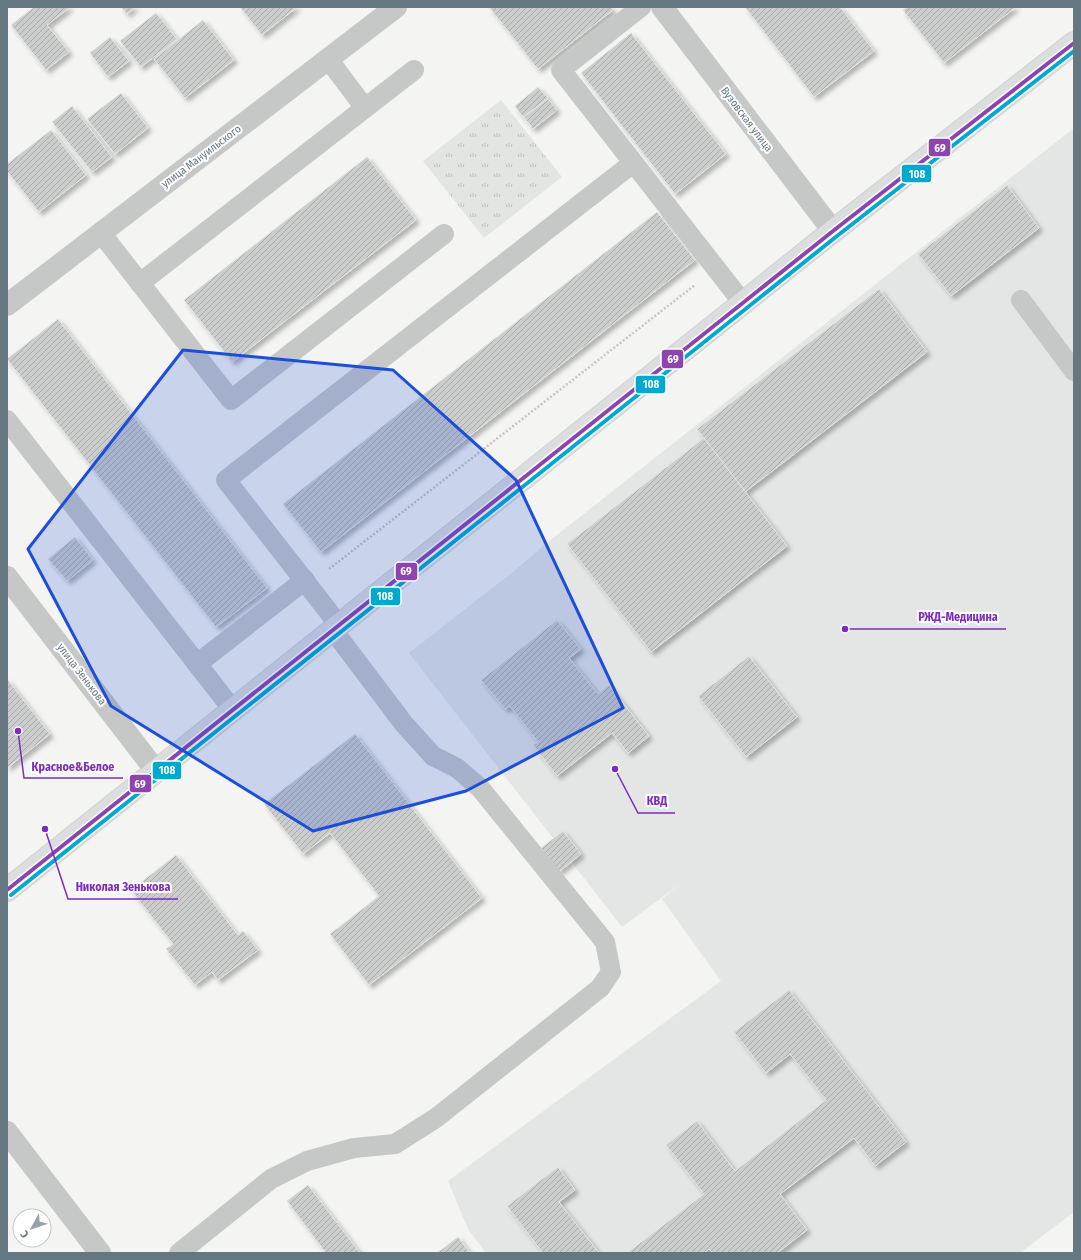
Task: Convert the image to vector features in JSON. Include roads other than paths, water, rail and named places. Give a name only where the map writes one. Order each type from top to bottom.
[{"type":"street","name":"улица Мануильского","points":[[7,305],[396,7]]},
{"type":"street","name":"Вузовская улица","points":[[662,7],[833,231]]},
{"type":"street","points":[[7,890],[833,231],[1074,43]]},
{"type":"street","name":"улица Зенькова","points":[[7,577],[156,771]]},
{"type":"street","points":[[7,1132],[100,1253]]},
{"type":"lane","points":[[641,7],[561,70],[743,303]]},
{"type":"lane","points":[[328,59],[365,108]]},
{"type":"lane","points":[[140,283],[414,70]]},
{"type":"lane","points":[[179,1253],[271,1180],[307,1161],[354,1148],[395,1144],[436,1118],[600,988],[611,972],[605,942],[480,788],[456,768],[433,756],[404,724],[336,628],[307,583],[226,480],[633,163]]},
{"type":"lane","points":[[101,233],[231,400],[444,234]]},
{"type":"lane","points":[[1021,300],[1074,371]]},
{"type":"lane","points":[[7,420],[233,710]]},
{"type":"lane","points":[[197,664],[307,583]]},
{"type":"place","name":"РЖД-Медицина","points":[[845,629]]},
{"type":"place","name":"Красное&Белое","points":[[18,731]]},
{"type":"place","name":"КВД","points":[[615,769]]},
{"type":"place","name":"Николая Зенькова","points":[[45,829]]}]
